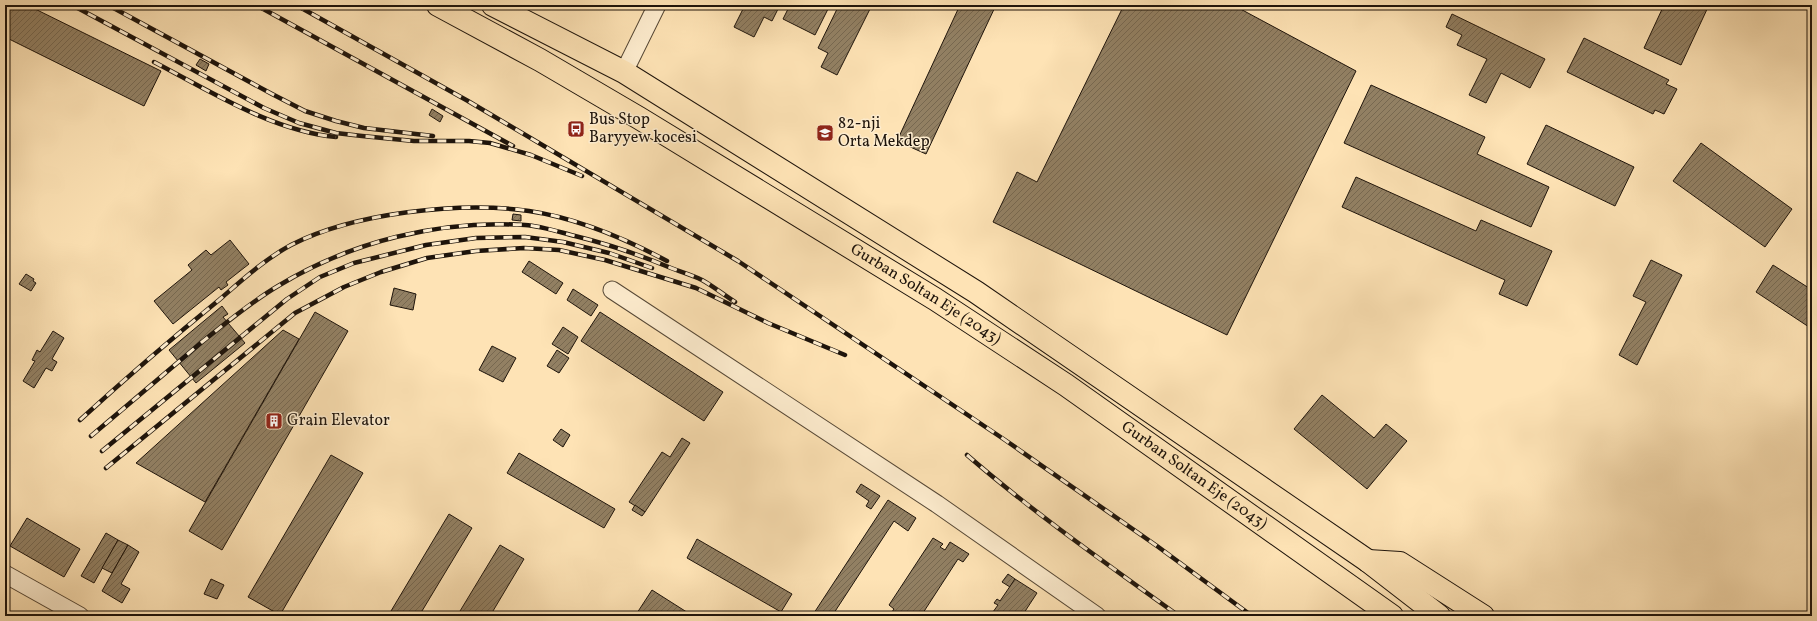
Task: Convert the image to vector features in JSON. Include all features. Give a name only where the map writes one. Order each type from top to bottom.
[{"type":"highway","name":"Gurban Soltan Eje (2043)","points":[[438,5],[540,60],[640,118],[935,300],[1066,385],[1343,580],[1371,609],[1392,616]]},
{"type":"highway","name":"Gurban Soltan Eje (2043)","points":[[493,5],[624,72],[976,292],[1368,561],[1439,616]]},
{"type":"highway","points":[[1368,561],[1400,563],[1483,616]]},
{"type":"street","points":[[624,72],[657,5]]},
{"type":"street","points":[[612,290],[937,504],[1097,616]]},
{"type":"street","points":[[5,574],[80,616]]},
{"type":"building","points":[[5,5],[27,5],[161,71],[144,106],[5,37]]},
{"type":"building","points":[[745,5],[780,5],[772,21],[764,17],[754,37],[734,27]]},
{"type":"building","points":[[790,5],[830,5],[815,35],[783,19]]},
{"type":"building","points":[[839,5],[872,5],[837,75],[821,67],[828,53],[818,48]]},
{"type":"building","points":[[960,5],[996,5],[926,154],[897,141]]},
{"type":"building","points":[[1124,5],[1233,5],[1356,71],[1227,335],[993,222],[1017,172],[1037,182]]},
{"type":"building","points":[[1664,5],[1709,5],[1681,65],[1644,48]]},
{"type":"building","points":[[1452,14],[1545,59],[1530,88],[1501,73],[1486,103],[1469,95],[1487,59],[1457,45],[1462,35],[1446,27]]},
{"type":"building","points":[[1584,38],[1669,80],[1666,84],[1677,89],[1664,114],[1655,110],[1653,114],[1567,72]]},
{"type":"building","points":[[200,59],[209,64],[206,71],[196,65]]},
{"type":"building","points":[[1371,85],[1485,137],[1477,154],[1549,187],[1531,227],[1344,143]]},
{"type":"building","points":[[432,109],[443,116],[440,122],[429,115]]},
{"type":"building","points":[[1546,125],[1634,167],[1615,206],[1527,164]]},
{"type":"building","points":[[1701,143],[1792,209],[1765,247],[1673,181]]},
{"type":"building","points":[[1356,177],[1476,231],[1481,220],[1552,251],[1527,306],[1499,294],[1505,280],[1342,207]]},
{"type":"building","points":[[513,214],[521,215],[521,221],[512,220]]},
{"type":"building","points":[[230,240],[249,264],[226,282],[228,285],[221,290],[219,287],[173,324],[154,301],[192,270],[188,265],[206,250],[211,255]]},
{"type":"building","points":[[1651,260],[1682,275],[1637,365],[1619,355],[1646,302],[1633,296]]},
{"type":"building","points":[[529,261],[563,283],[556,294],[522,272]]},
{"type":"building","points":[[1773,265],[1812,290],[1812,329],[1756,292]]},
{"type":"building","points":[[26,274],[34,279],[33,281],[36,283],[31,291],[19,284]]},
{"type":"building","points":[[394,288],[416,294],[413,310],[390,305]]},
{"type":"building","points":[[573,289],[598,305],[591,316],[567,300]]},
{"type":"building","points":[[222,306],[228,314],[223,317],[245,343],[196,383],[169,350]]},
{"type":"building","name":"Grain Elevator","points":[[315,312],[348,331],[222,550],[189,531]]},
{"type":"building","points":[[600,312],[723,392],[704,421],[581,341]]},
{"type":"building","points":[[563,327],[578,337],[568,354],[552,344]]},
{"type":"building","points":[[283,330],[299,339],[205,502],[136,463]]},
{"type":"building","points":[[53,331],[64,338],[52,359],[57,362],[52,371],[46,368],[34,388],[23,381],[35,361],[32,360],[37,350],[40,352]]},
{"type":"building","points":[[492,346],[516,358],[503,382],[479,370]]},
{"type":"building","points":[[557,350],[569,358],[559,373],[547,366]]},
{"type":"building","points":[[1322,395],[1374,438],[1386,424],[1407,441],[1367,489],[1294,429]]},
{"type":"building","points":[[561,429],[570,435],[563,447],[553,440]]},
{"type":"building","points":[[682,438],[690,443],[645,512],[629,502],[662,452],[670,457]]},
{"type":"building","points":[[519,453],[615,509],[604,528],[507,473]]},
{"type":"building","points":[[331,455],[363,473],[280,615],[248,597]]},
{"type":"building","points":[[861,484],[880,496],[871,509],[866,506],[869,501],[856,492]]},
{"type":"building","points":[[888,500],[916,518],[908,531],[894,521],[832,616],[812,616]]},
{"type":"building","points":[[635,505],[645,512],[642,516],[632,510]]},
{"type":"building","points":[[449,514],[472,528],[419,616],[388,616]]},
{"type":"building","points":[[27,518],[80,549],[64,577],[10,546]]},
{"type":"building","points":[[106,533],[118,540],[94,583],[81,576]]},
{"type":"building","points":[[933,538],[943,544],[940,547],[945,550],[950,542],[969,554],[963,562],[958,559],[921,616],[889,616],[894,609],[889,605]]},
{"type":"building","points":[[697,539],[792,594],[781,612],[687,558]]},
{"type":"building","points":[[118,540],[128,545],[112,573],[102,568]]},
{"type":"building","points":[[128,545],[139,552],[121,584],[130,589],[122,603],[102,591]]},
{"type":"building","points":[[500,545],[524,559],[490,616],[457,616]]},
{"type":"building","points":[[1008,574],[1015,579],[1010,587],[1002,582]]},
{"type":"building","points":[[211,579],[224,585],[217,599],[204,594]]},
{"type":"building","points":[[1015,579],[1037,593],[1022,616],[990,616],[998,605],[994,603],[997,599],[1000,601]]},
{"type":"building","points":[[652,590],[693,616],[642,616],[637,613]]},
{"type":"railway","points":[[72,5],[264,108],[299,123],[336,133],[362,136],[414,141],[469,141],[490,143],[531,155],[582,176]]},
{"type":"railway","points":[[108,5],[305,111],[364,128],[433,136]]},
{"type":"railway","points":[[256,5],[513,146]]},
{"type":"railway","points":[[296,5],[468,101],[738,261],[1005,440],[1157,546],[1252,616]]},
{"type":"railway","points":[[154,62],[219,97],[265,118],[288,127],[336,137]]},
{"type":"railway","points":[[80,420],[166,344],[263,264],[291,245],[316,234],[345,225],[407,212],[440,209],[502,208],[529,211],[547,214],[600,230],[634,244],[667,261]]},
{"type":"railway","points":[[91,436],[202,342],[239,312],[268,292],[306,270],[336,257],[366,246],[429,230],[493,224],[525,225],[550,229],[624,250],[675,269],[702,280],[735,302]]},
{"type":"railway","points":[[102,451],[287,299],[320,277],[354,263],[426,245],[476,238],[525,237],[563,242],[609,253],[652,268]]},
{"type":"railway","points":[[106,468],[295,313],[344,287],[381,272],[427,258],[476,251],[524,248],[559,250],[605,260],[696,288],[768,323],[845,355]]},
{"type":"railway","points":[[967,455],[1045,518],[1179,616]]},
{"type":"place","name":"Bus Stop Baryyew kocesi","points":[[576,129]]},
{"type":"place","name":"82-nji Orta Mekdep","points":[[825,133]]},
{"type":"place","name":"Grain Elevator","points":[[274,421]]}]
